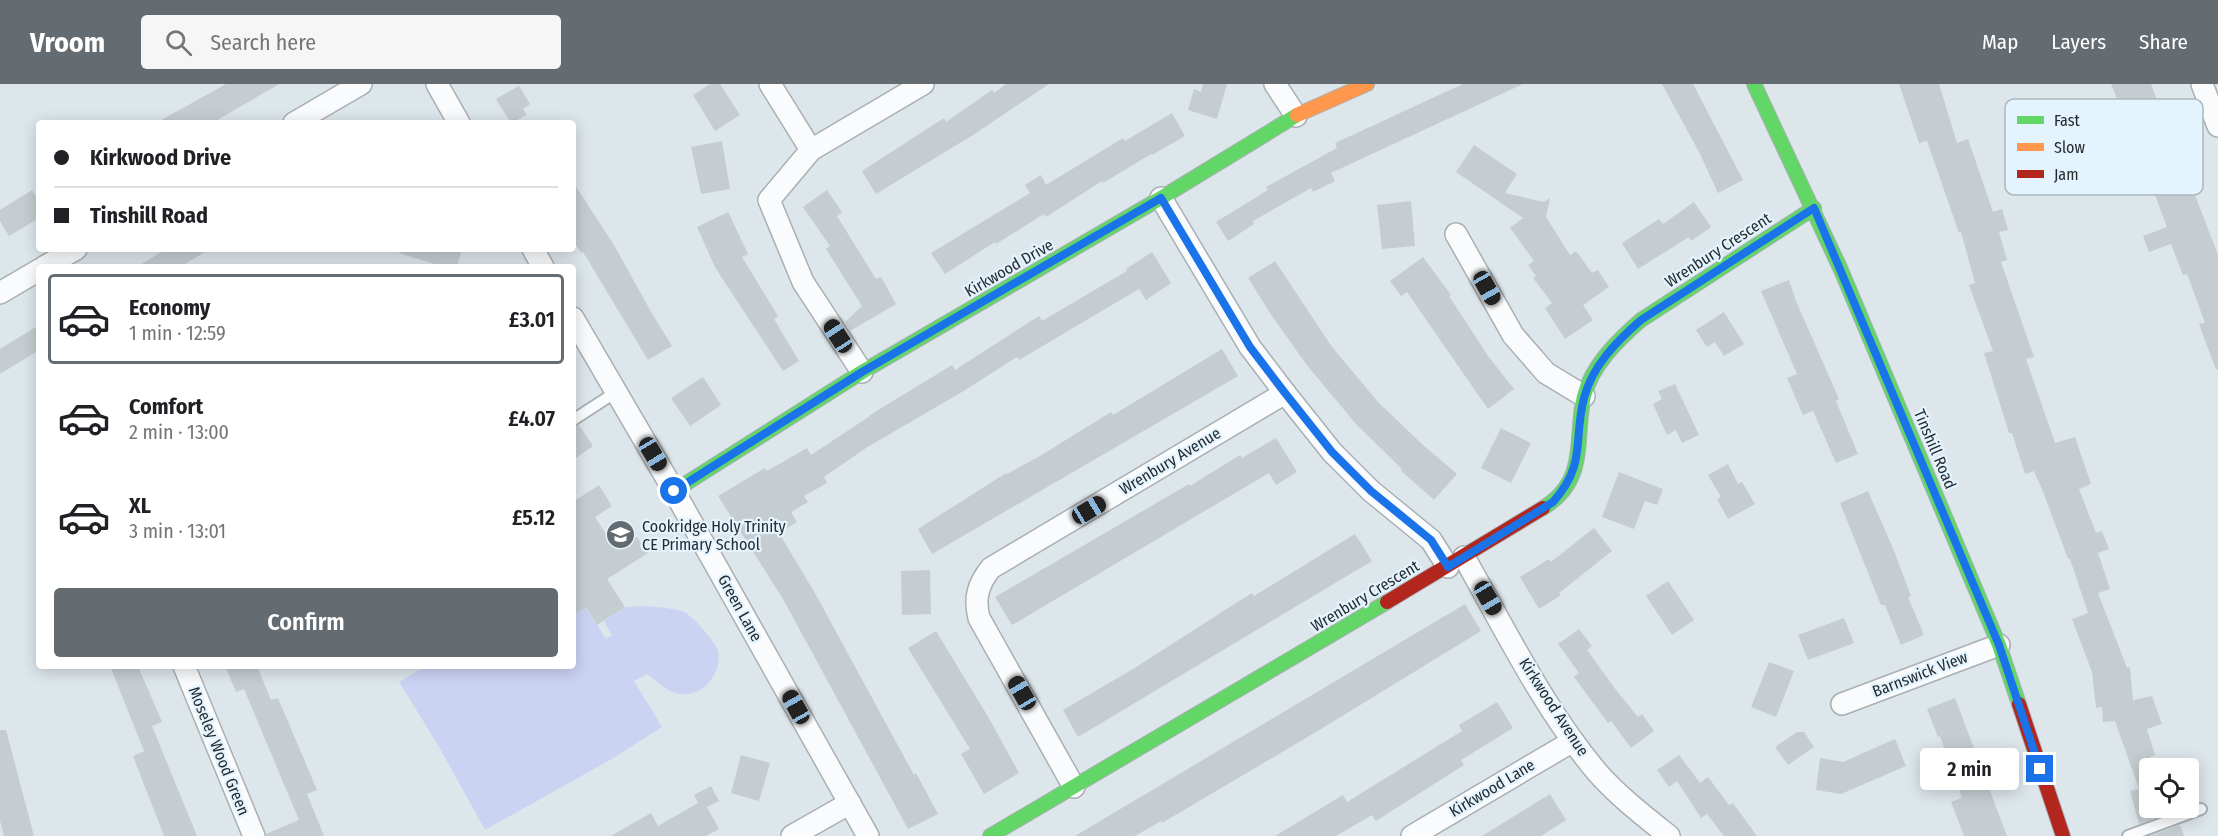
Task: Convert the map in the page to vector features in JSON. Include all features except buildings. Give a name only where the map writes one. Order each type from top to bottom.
[{"type":"street","points":[[299,120],[361,84]]},
{"type":"street","points":[[437,84],[457,120]]},
{"type":"street","points":[[770,84],[811,150]]},
{"type":"street","points":[[862,372],[803,282],[769,200],[811,150],[923,84]]},
{"type":"street","points":[[1275,84],[1296,117]]},
{"type":"street","name":"Kirkwood Drive","points":[[674,491],[862,372],[1296,117],[1367,84]]},
{"type":"street","name":"Tinshill Road","points":[[1754,84],[1814,208],[1999,645],[2063,836]]},
{"type":"street","points":[[2202,84],[2218,126]]},
{"type":"street","name":"Kirkwood Avenue","points":[[1161,198],[1250,347],[1285,393],[1332,452],[1371,491],[1456,562],[1573,741],[1597,772],[1620,796],[1669,836]]},
{"type":"street","name":"Wrenbury Crescent","points":[[990,836],[1456,562],[1553,502],[1566,487],[1574,470],[1579,448],[1584,396],[1595,371],[1617,341],[1641,320],[1814,208]]},
{"type":"street","points":[[1456,234],[1514,335],[1546,373],[1584,396]]},
{"type":"street","points":[[49,264],[71,252]]},
{"type":"street","points":[[0,293],[36,272]]},
{"type":"street","name":"Green Lane","points":[[576,323],[674,491],[868,836]]},
{"type":"street","name":"Wrenbury Avenue","points":[[1074,787],[979,618],[976,605],[978,590],[983,578],[991,568],[1285,393]]},
{"type":"street","name":"Barnswick View","points":[[1842,704],[1999,645]]},
{"type":"street","name":"Moseley Wood Green","points":[[185,669],[254,836]]},
{"type":"street","name":"Kirkwood Lane","points":[[1412,836],[1573,741]]},
{"type":"street","points":[[792,836],[850,803]]},
{"type":"lane","points":[[576,418],[616,392]]},
{"type":"lane","points":[[2128,836],[2201,810]]},
{"type":"shaded area","points":[[583,603],[606,639],[612,635],[604,621],[627,607],[657,607],[686,613],[704,630],[718,651],[719,659],[714,675],[704,687],[690,694],[672,692],[647,674],[634,681],[662,727],[610,760],[485,830],[438,745],[399,682],[421,669],[576,669],[576,611]]},
{"type":"traffic: fast","points":[[1754,84],[1841,270],[1999,645],[2019,704]]},
{"type":"traffic: fast","points":[[674,491],[862,372],[1161,198],[1297,115]]},
{"type":"traffic: fast","points":[[1543,508],[1558,497],[1574,472],[1584,396],[1599,364],[1615,345],[1641,320],[1814,208]]},
{"type":"traffic: fast","points":[[990,836],[1387,602]]},
{"type":"traffic: slow","points":[[1297,115],[1367,84]]},
{"type":"traffic: jam","points":[[1387,602],[1543,508]]},
{"type":"traffic: jam","points":[[2019,704],[2063,836]]},
{"type":"place","name":"Cookridge Holy Trinity CE Primary School","points":[[621,535]]},
{"type":"route","points":[[674,491],[862,372],[1161,198],[1250,347],[1285,393],[1332,452],[1371,491],[1431,540],[1448,567],[1553,502],[1566,487],[1574,470],[1579,448],[1584,396],[1595,371],[1617,341],[1641,320],[1814,208],[1999,645],[2040,769]]}]
